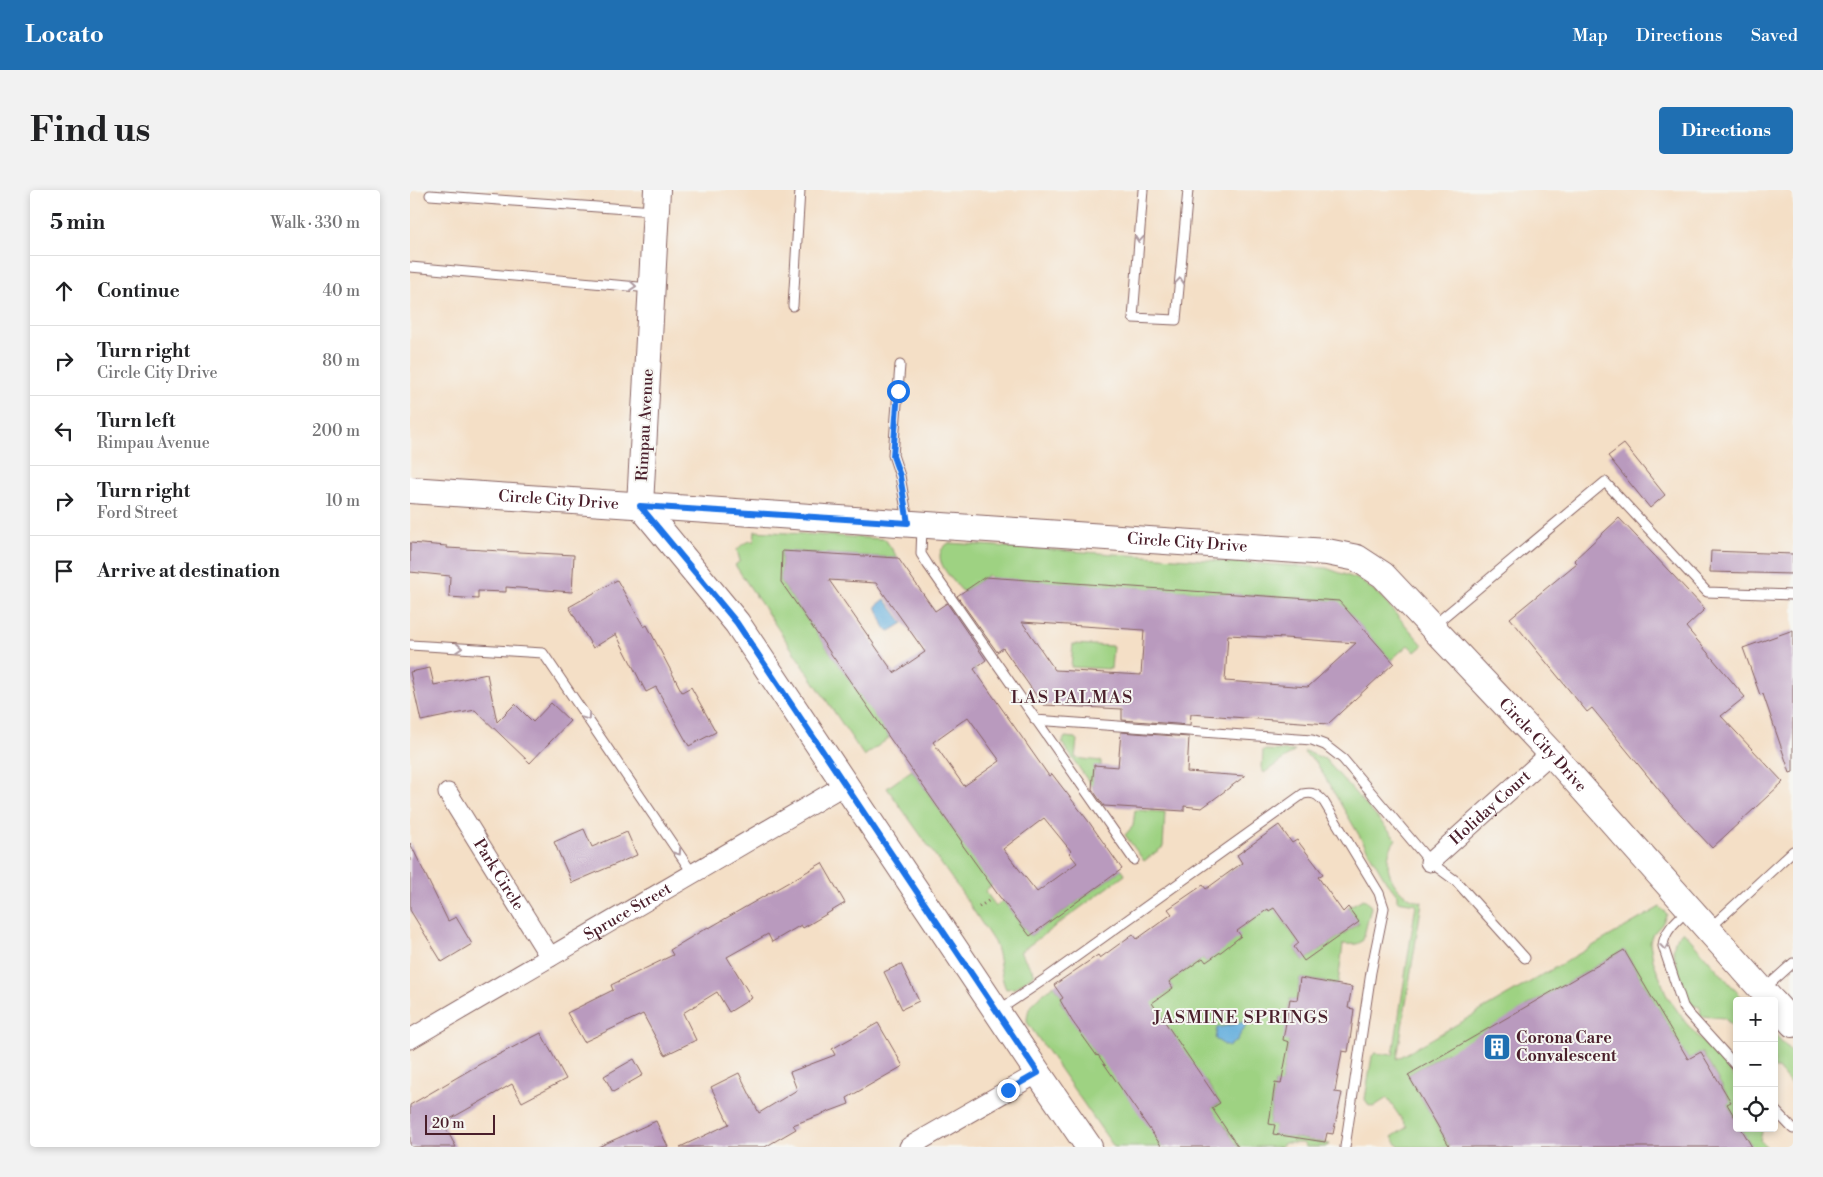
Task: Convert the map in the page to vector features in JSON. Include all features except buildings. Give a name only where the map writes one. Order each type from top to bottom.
[{"type":"street","name":"Rimpau Avenue","points":[[656,201],[640,506],[737,623],[1038,1073],[1090,1147]]},
{"type":"street","name":"Circle City Drive","points":[[410,490],[1327,552],[1357,558],[1383,575],[1432,627],[1551,754],[1769,997]]},
{"type":"street","name":"Holiday Court","points":[[1430,862],[1551,754]]},
{"type":"street","name":"Spruce Street","points":[[410,1039],[846,784]]},
{"type":"street","name":"Park Circle","points":[[448,793],[550,957]]},
{"type":"street","name":"Circle City Drive","points":[[1778,1007],[1793,1024]]},
{"type":"street","points":[[909,1147],[1038,1073]]},
{"type":"lane","points":[[794,306],[800,190]]},
{"type":"lane","points":[[1143,190],[1133,318],[1176,320],[1188,190]]},
{"type":"lane","points":[[430,195],[656,201]]},
{"type":"lane","points":[[410,267],[652,288]]},
{"type":"lane","points":[[900,365],[893,456],[915,524],[922,554],[1035,720],[1134,860]]},
{"type":"lane","points":[[1432,627],[1605,482],[1707,592],[1793,594]]},
{"type":"lane","points":[[410,645],[544,653],[693,874]]},
{"type":"lane","points":[[1035,720],[1312,740],[1325,745],[1343,760],[1430,862],[1456,881],[1525,958]]},
{"type":"lane","points":[[998,1011],[1053,974],[1303,794],[1317,794],[1324,802],[1379,893],[1384,908],[1371,972],[1344,1147]]},
{"type":"lane","points":[[1709,930],[1793,851]]},
{"type":"lane","points":[[1690,908],[1667,933],[1663,939],[1663,946],[1683,1006],[1688,1014],[1733,1063]]},
{"type":"lane","points":[[1771,997],[1793,963]]},
{"type":"lane","points":[[1778,1113],[1793,1130]]},
{"type":"path","points":[[979,907],[991,899]]},
{"type":"green space","points":[[755,531],[885,539],[898,558],[782,551],[781,582],[886,732],[975,668],[976,672],[887,734],[889,738],[864,756],[735,565],[740,561],[737,550],[744,543],[754,541]]},
{"type":"green space","points":[[949,543],[1326,568],[1360,580],[1380,596],[1423,645],[1415,652],[1408,645],[1391,660],[1338,601],[991,578],[988,575],[963,592],[948,575],[941,561],[940,554]]},
{"type":"green space","points":[[1073,644],[1113,646],[1111,669],[1071,667]]},
{"type":"green space","points":[[1065,737],[1077,740],[1075,758],[1101,761],[1101,766],[1094,766],[1093,780],[1104,804],[1062,743]]},
{"type":"green space","points":[[1263,750],[1295,751],[1264,773],[1262,769]]},
{"type":"green space","points":[[1305,751],[1325,759],[1396,839],[1388,858],[1388,868],[1391,877],[1403,893],[1412,899],[1422,902],[1397,1059],[1660,907],[1667,914],[1662,924],[1652,935],[1650,942],[1653,960],[1667,996],[1686,1023],[1733,1076],[1733,1114],[1727,1104],[1731,1102],[1702,1052],[1688,1059],[1624,950],[1527,1006],[1503,1147],[1447,1052],[1408,1075],[1450,1147],[1399,1147],[1392,1137],[1407,1127],[1387,1098],[1373,1107],[1368,1105],[1365,1099],[1372,1056],[1375,1053],[1393,1055],[1416,904],[1397,901],[1397,895],[1386,881],[1316,762],[1304,753]]},
{"type":"green space","points":[[912,770],[992,885],[985,891],[996,906],[1003,901],[1030,936],[1122,869],[1125,875],[1020,952],[1035,974],[1015,988],[1006,989],[994,942],[962,893],[887,788]]},
{"type":"green space","points":[[1135,810],[1165,812],[1163,847],[1144,861],[1125,835],[1133,826]]},
{"type":"green space","points":[[1242,863],[1259,897],[1269,911],[1274,908],[1299,943],[1294,947],[1304,961],[1359,923],[1348,907],[1363,899],[1371,907],[1363,940],[1357,944],[1343,944],[1338,984],[1300,978],[1297,1000],[1290,999],[1287,1015],[1301,1018],[1289,1042],[1281,1084],[1275,1083],[1269,1124],[1275,1125],[1274,1134],[1330,1144],[1325,1147],[1306,1147],[1303,1143],[1285,1143],[1280,1147],[1238,1147],[1224,1125],[1207,1111],[1220,1103],[1205,1080],[1197,1085],[1167,1147],[1114,1147],[1027,1022],[1029,1009],[1035,1000],[1054,985],[1063,998],[1060,1001],[1097,1056],[1141,1005],[1159,998],[1173,988],[1169,982],[1203,958],[1206,962],[1221,951],[1237,931],[1255,919],[1224,876]]},
{"type":"green space","points":[[1683,931],[1741,997],[1733,997],[1733,1026],[1724,1018],[1701,1016],[1700,1007],[1691,1005],[1687,999],[1673,951],[1675,940]]},
{"type":"green space","points":[[1778,1037],[1793,1054],[1793,1087],[1778,1069]]},
{"type":"green space","points":[[1743,1132],[1762,1132],[1760,1140],[1767,1147],[1752,1147]]},
{"type":"water","points":[[885,599],[903,623],[890,631],[885,629],[876,606]]},
{"type":"water","points":[[1244,1022],[1246,1025],[1237,1040],[1228,1047],[1215,1039],[1217,1028]]},
{"type":"place","name":"Corona Care Convalescent","points":[[1497,1047]]},
{"type":"district","name":"LAS PALMAS","points":[[1072,697]]},
{"type":"district","name":"JASMINE SPRINGS","points":[[1241,1017]]},
{"type":"route","points":[[898,391],[893,456],[900,476],[908,523],[640,506],[737,623],[1038,1073],[1008,1090]]}]
